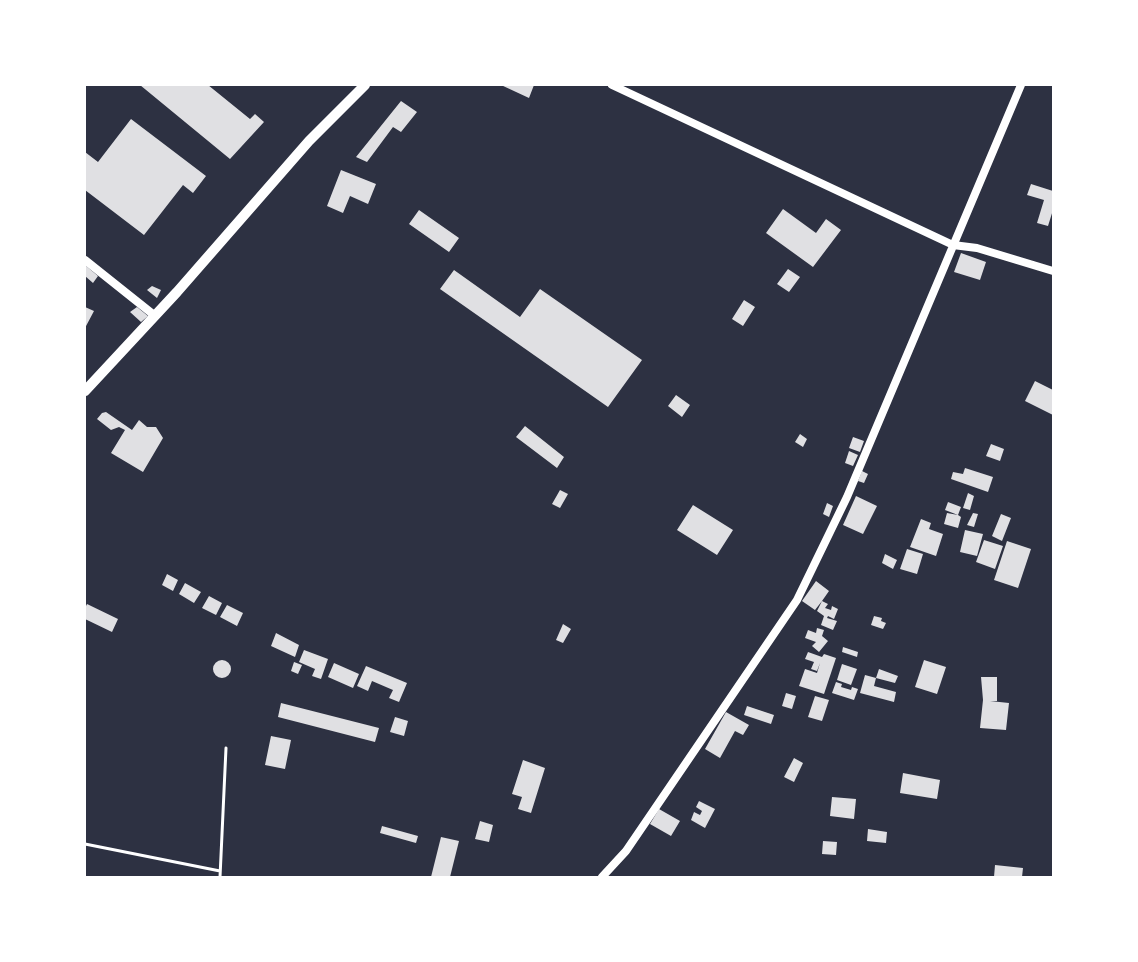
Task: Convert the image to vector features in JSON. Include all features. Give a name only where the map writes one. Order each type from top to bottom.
[{"type":"main road","points":[[85,391],[309,142],[364,85]]},
{"type":"street","points":[[612,85],[953,245],[977,248],[1053,271]]},
{"type":"street","points":[[602,877],[626,851],[797,600],[847,497],[1022,85]]},
{"type":"street","points":[[85,260],[154,316]]},
{"type":"lane","points":[[220,877],[226,748]]},
{"type":"lane","points":[[85,844],[220,871]]},
{"type":"building","points":[[140,85],[208,85],[250,119],[255,114],[264,122],[230,159]]},
{"type":"building","points":[[501,85],[534,85],[529,98]]},
{"type":"building","points":[[401,101],[417,112],[401,132],[393,127],[367,162],[356,157]]},
{"type":"building","points":[[131,119],[206,176],[193,193],[183,185],[144,235],[85,190],[85,152],[98,162]]},
{"type":"building","points":[[341,170],[376,184],[368,204],[350,196],[343,213],[327,206]]},
{"type":"building","points":[[1031,184],[1053,191],[1053,210],[1048,226],[1037,223],[1044,200],[1027,195]]},
{"type":"building","points":[[783,209],[816,233],[826,219],[841,230],[813,267],[766,233]]},
{"type":"building","points":[[419,210],[459,238],[449,252],[409,224]]},
{"type":"building","points":[[961,253],[986,262],[980,280],[954,272]]},
{"type":"building","points":[[85,265],[98,276],[93,283],[85,276]]},
{"type":"building","points":[[788,269],[800,277],[789,292],[777,284]]},
{"type":"building","points":[[454,270],[520,317],[540,289],[642,360],[608,407],[440,289]]},
{"type":"building","points":[[152,286],[161,290],[157,298],[147,290]]},
{"type":"building","points":[[744,300],[755,307],[743,326],[732,319]]},
{"type":"building","points":[[85,307],[94,311],[85,328]]},
{"type":"building","points":[[137,307],[148,316],[141,322],[130,312]]},
{"type":"building","points":[[1035,381],[1053,390],[1053,415],[1025,401]]},
{"type":"building","points":[[676,395],[690,405],[682,417],[668,406]]},
{"type":"building","points":[[106,412],[132,430],[139,420],[147,427],[156,427],[163,438],[143,472],[111,453],[125,430],[119,427],[111,430],[97,419],[102,413]]},
{"type":"building","points":[[525,426],[564,457],[557,468],[516,437]]},
{"type":"building","points":[[800,434],[807,439],[803,447],[795,442]]},
{"type":"building","points":[[853,437],[864,441],[860,452],[849,448]]},
{"type":"building","points":[[991,444],[1004,449],[1000,461],[986,456]]},
{"type":"building","points":[[849,451],[858,455],[853,466],[845,463]]},
{"type":"building","points":[[965,468],[993,477],[988,492],[951,479],[953,472],[963,474]]},
{"type":"building","points":[[862,471],[868,474],[864,483],[858,481]]},
{"type":"building","points":[[560,490],[568,494],[560,508],[552,504]]},
{"type":"building","points":[[968,493],[974,496],[970,510],[963,508]]},
{"type":"building","points":[[856,496],[877,506],[863,534],[843,525]]},
{"type":"building","points":[[948,502],[961,507],[958,515],[945,510]]},
{"type":"building","points":[[827,503],[833,506],[829,517],[823,514]]},
{"type":"building","points":[[693,505],[733,530],[717,555],[677,530]]},
{"type":"building","points":[[947,513],[961,517],[958,528],[944,524]]},
{"type":"building","points":[[973,513],[978,514],[974,527],[967,525]]},
{"type":"building","points":[[1001,514],[1011,518],[1002,541],[992,536]]},
{"type":"building","points":[[921,519],[931,523],[929,529],[943,534],[936,556],[910,547]]},
{"type":"building","points":[[965,530],[983,534],[977,556],[960,552]]},
{"type":"building","points":[[984,540],[1003,546],[995,569],[976,562]]},
{"type":"building","points":[[1007,541],[1031,549],[1018,588],[994,580]]},
{"type":"building","points":[[907,549],[923,554],[917,574],[900,569]]},
{"type":"building","points":[[885,554],[897,560],[893,569],[882,563]]},
{"type":"building","points":[[167,574],[178,580],[173,591],[162,585]]},
{"type":"building","points":[[816,581],[829,591],[815,610],[802,601]]},
{"type":"building","points":[[185,583],[201,592],[194,603],[179,594]]},
{"type":"building","points":[[209,596],[222,603],[216,615],[202,608]]},
{"type":"building","points":[[822,601],[828,604],[825,608],[831,610],[832,606],[838,609],[834,619],[828,616],[827,618],[837,621],[833,630],[821,625],[824,616],[817,611]]},
{"type":"building","points":[[87,604],[118,619],[112,632],[85,619]]},
{"type":"building","points":[[227,605],[243,613],[237,626],[220,617]]},
{"type":"building","points":[[874,616],[882,618],[881,621],[886,623],[883,629],[871,625]]},
{"type":"building","points":[[563,624],[571,629],[563,643],[556,640]]},
{"type":"building","points":[[817,628],[824,630],[822,636],[828,641],[819,652],[812,646],[816,642],[805,638],[808,630],[816,633]]},
{"type":"building","points":[[276,633],[299,645],[295,657],[271,646]]},
{"type":"building","points":[[843,647],[858,652],[857,657],[842,652]]},
{"type":"building","points":[[304,650],[328,659],[321,679],[312,676],[315,669],[299,662]]},
{"type":"building","points":[[808,652],[822,657],[824,654],[836,658],[824,694],[799,686],[805,669],[817,673],[820,663],[817,671],[811,669],[814,662],[805,659]]},
{"type":"building","points":[[222,660],[228,663],[231,669],[228,675],[222,678],[216,675],[213,669],[216,663]]},
{"type":"building","points":[[924,660],[946,667],[937,694],[915,687]]},
{"type":"building","points":[[294,662],[302,665],[298,674],[291,671]]},
{"type":"building","points":[[334,663],[359,674],[353,688],[328,677]]},
{"type":"building","points":[[842,664],[857,669],[851,685],[837,680]]},
{"type":"building","points":[[366,666],[407,683],[399,702],[389,698],[393,690],[372,681],[368,691],[357,686]]},
{"type":"building","points":[[879,669],[898,676],[895,683],[876,678]]},
{"type":"building","points":[[865,675],[876,678],[874,686],[896,692],[894,702],[860,693]]},
{"type":"building","points":[[981,677],[997,677],[997,701],[990,701],[1009,703],[1006,730],[980,728],[983,700]]},
{"type":"building","points":[[836,682],[842,684],[841,687],[851,690],[852,687],[858,689],[854,700],[832,693]]},
{"type":"building","points":[[786,693],[796,696],[792,709],[782,706]]},
{"type":"building","points":[[815,696],[829,700],[822,721],[808,717]]},
{"type":"building","points":[[281,703],[379,728],[375,742],[278,717]]},
{"type":"building","points":[[747,706],[774,715],[771,724],[744,715]]},
{"type":"building","points":[[726,712],[749,725],[743,735],[735,731],[720,758],[705,749]]},
{"type":"building","points":[[395,717],[408,721],[404,736],[390,732]]},
{"type":"building","points":[[271,736],[291,740],[285,769],[265,765]]},
{"type":"building","points":[[794,758],[803,763],[794,782],[784,777]]},
{"type":"building","points":[[523,760],[545,768],[531,813],[518,809],[522,797],[512,794]]},
{"type":"building","points":[[903,773],[940,780],[937,799],[900,793]]},
{"type":"building","points":[[832,797],[856,799],[854,819],[830,816]]},
{"type":"building","points":[[699,801],[715,809],[705,828],[691,820],[694,812],[700,815],[702,811],[696,807]]},
{"type":"building","points":[[659,809],[680,821],[671,836],[650,824]]},
{"type":"building","points":[[480,821],[493,825],[489,842],[475,839]]},
{"type":"building","points":[[382,826],[418,836],[416,843],[380,833]]},
{"type":"building","points":[[868,829],[887,832],[886,843],[867,841]]},
{"type":"building","points":[[441,837],[459,841],[450,877],[431,877]]},
{"type":"building","points":[[823,841],[837,842],[836,855],[822,854]]},
{"type":"building","points":[[995,865],[1023,868],[1022,877],[994,877]]}]
